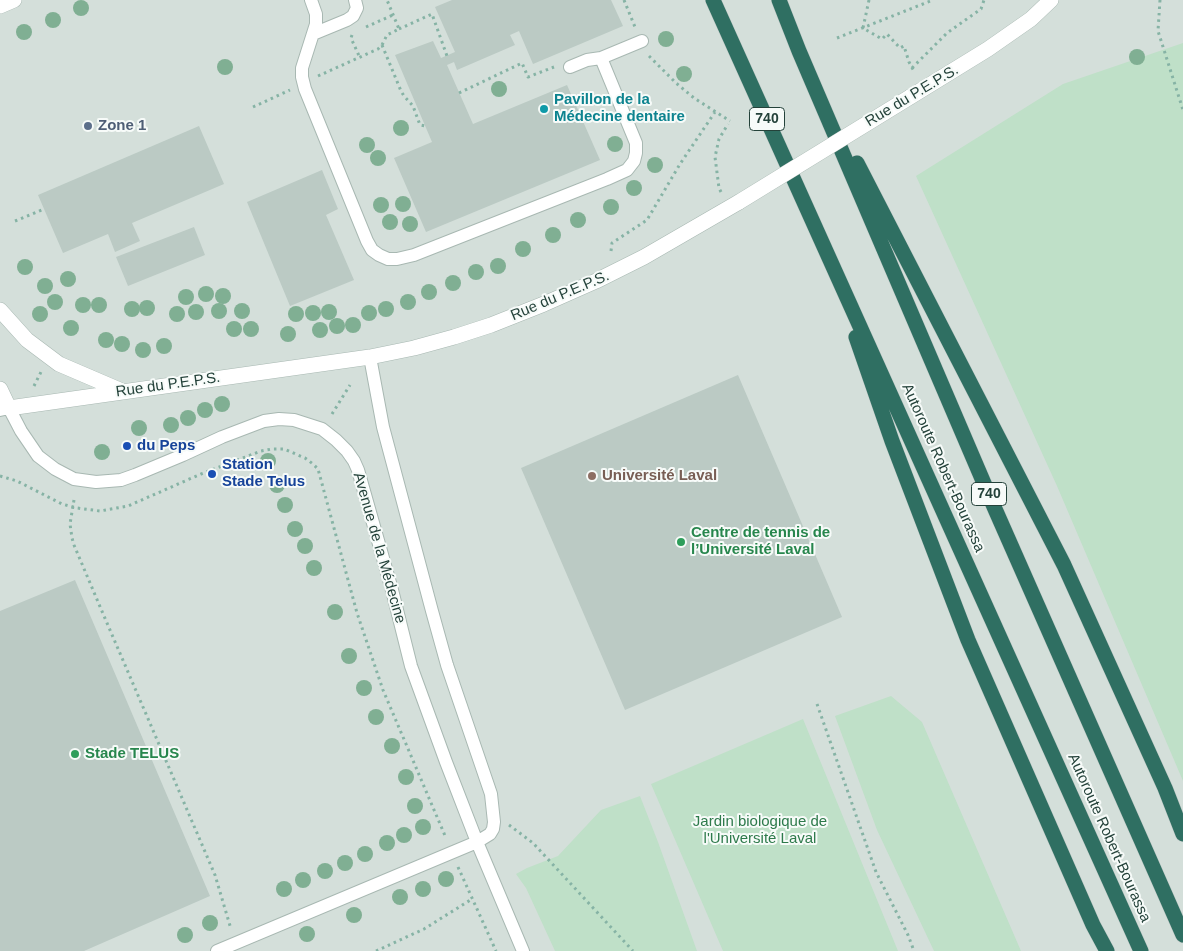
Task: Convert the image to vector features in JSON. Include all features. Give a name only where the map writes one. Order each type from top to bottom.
[{"type":"highway","name":"Autoroute Robert-Bourassa","points":[[713,0],[1141,951]]},
{"type":"highway","points":[[772,0],[1064,565],[1165,788],[1183,834]]},
{"type":"highway","name":"Autoroute Robert-Bourassa","points":[[779,0],[799,51],[995,509],[1183,935]]},
{"type":"highway","points":[[821,239],[892,441],[968,640],[1093,925],[1107,951]]},
{"type":"street","points":[[0,6],[14,0]]},
{"type":"street","name":"Rue du P.E.P.S.","points":[[4,409],[370,357],[414,348],[491,325],[596,281],[644,257],[739,202],[988,49],[1031,19],[1051,0]]},
{"type":"street","points":[[0,310],[27,340],[59,364],[123,391]]},
{"type":"street","name":"Avenue de la Médecine","points":[[0,389],[4,409]]},
{"type":"lane","points":[[311,0],[316,14],[316,24],[302,68],[302,78],[372,250],[388,259],[414,255],[626,170],[634,161],[636,144],[601,58]]},
{"type":"lane","points":[[313,34],[354,16],[357,8],[355,0]]},
{"type":"lane","points":[[570,67],[587,60],[601,58],[639,42]]},
{"type":"lane","points":[[217,951],[477,842],[490,834],[493,829],[494,822],[490,794],[447,665],[383,427],[370,357]]},
{"type":"lane","name":"Avenue de la Médecine","points":[[4,409],[38,456],[55,469],[74,479],[96,482],[121,480],[135,475],[222,436],[264,421],[294,420],[322,429],[336,440],[354,461],[358,470],[411,666],[477,842],[524,951]]},
{"type":"path","points":[[387,0],[399,29]]},
{"type":"path","points":[[624,0],[639,42],[656,64],[694,98],[729,122],[719,139],[715,157],[719,188]]},
{"type":"path","points":[[863,28],[869,0]]},
{"type":"path","points":[[837,38],[933,0]]},
{"type":"path","points":[[912,68],[947,34],[981,9],[984,0]]},
{"type":"path","points":[[1160,0],[1158,31],[1183,110]]},
{"type":"path","points":[[253,107],[378,49],[387,35],[432,14],[447,56]]},
{"type":"path","points":[[362,29],[393,15]]},
{"type":"path","points":[[863,28],[882,38],[887,34],[900,48],[904,46],[915,73]]},
{"type":"path","points":[[354,32],[351,38],[360,58]]},
{"type":"path","points":[[382,45],[401,91],[413,106],[420,125],[425,126]]},
{"type":"path","points":[[459,93],[522,63],[528,77],[555,67]]},
{"type":"path","points":[[611,252],[612,243],[647,220],[680,164],[716,112]]},
{"type":"path","points":[[15,221],[44,209]]},
{"type":"path","points":[[34,387],[45,365]]},
{"type":"path","points":[[332,414],[350,385]]},
{"type":"path","points":[[294,452],[306,458],[318,469],[357,613],[383,690],[496,951]]},
{"type":"path","points":[[74,500],[71,517],[72,538],[104,618],[215,875],[235,944]]},
{"type":"path","points":[[817,704],[876,872],[908,935],[914,951]]},
{"type":"path","points":[[494,822],[506,822],[533,843],[633,951]]},
{"type":"path","points":[[376,951],[424,929],[472,899]]},
{"type":"shaded area","name":"Université Laval","points":[[0,0],[1183,0],[1183,951],[0,951]]},
{"type":"green space","points":[[1183,43],[1183,781],[1057,486],[916,176],[1063,84]]},
{"type":"green space","points":[[891,696],[922,722],[1021,951],[934,951],[877,830],[835,716]]},
{"type":"green space","name":"Jardin biologique de l'Université Laval","points":[[803,719],[898,951],[723,951],[651,784]]},
{"type":"green space","points":[[640,796],[697,951],[555,951],[526,888],[516,874],[558,856],[601,810]]},
{"type":"building","name":"Pavillon de la Médecine dentaire","points":[[452,0],[611,0],[623,26],[533,64],[519,31],[510,35],[515,45],[457,70],[454,62],[447,65],[473,124],[567,85],[600,160],[426,232],[394,158],[432,142],[395,55],[433,41],[441,58],[455,52],[435,7]]},
{"type":"building","points":[[199,126],[224,184],[132,223],[140,241],[115,252],[108,234],[63,253],[38,195]]},
{"type":"building","points":[[322,170],[338,209],[326,215],[354,280],[290,306],[247,202]]},
{"type":"building","points":[[194,227],[205,255],[128,286],[116,257]]},
{"type":"building","name":"Centre de tennis de l’Université Laval","points":[[738,375],[842,617],[625,710],[521,468]]},
{"type":"building","name":"Stade TELUS","points":[[75,580],[210,896],[84,951],[0,951],[0,611]]},
{"type":"place","name":"Pavillon de la Médecine dentaire","points":[[544,109]]},
{"type":"place","name":"Zone 1","points":[[88,126]]},
{"type":"place","name":"du Peps","points":[[127,446]]},
{"type":"place","name":"Station Stade Telus","points":[[212,474]]},
{"type":"place","name":"Université Laval","points":[[592,476]]},
{"type":"place","name":"Centre de tennis de l’Université Laval","points":[[681,542]]},
{"type":"place","name":"Stade TELUS","points":[[75,754]]}]
